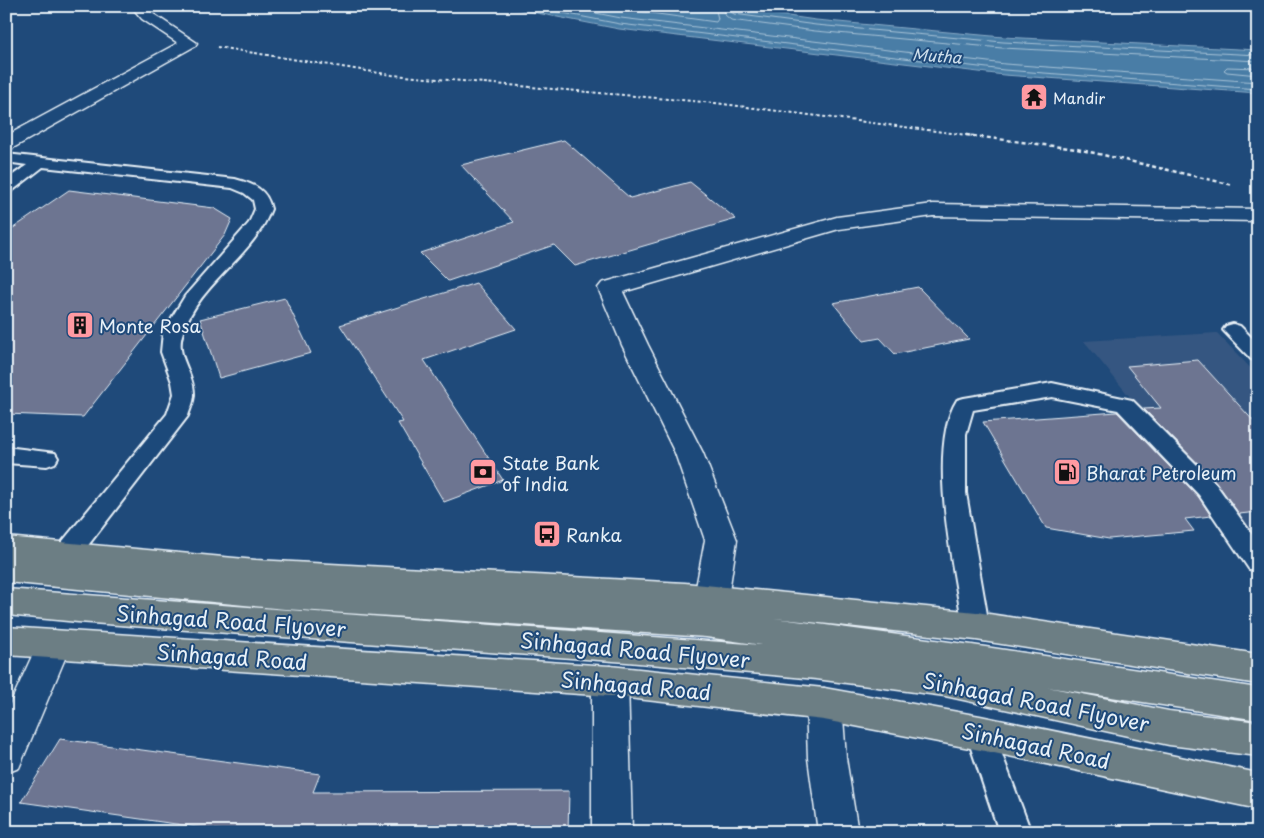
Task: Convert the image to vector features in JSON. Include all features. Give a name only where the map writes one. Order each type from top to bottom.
[{"type":"main road","points":[[6,549],[256,572],[711,598],[976,626],[1258,669]]},
{"type":"main road","name":"Sinhagad Road Flyover","points":[[6,570],[286,596],[706,623],[972,660],[1258,704]]},
{"type":"main road","name":"Sinhagad Road Flyover","points":[[6,602],[78,609],[617,647],[816,664],[945,681],[1168,728],[1258,739]]},
{"type":"main road","name":"Sinhagad Road","points":[[6,641],[610,681],[824,704],[980,733],[1258,791]]},
{"type":"street","points":[[6,144],[189,43],[147,16],[138,6]]},
{"type":"street","points":[[711,598],[721,540],[689,453],[635,345],[610,288],[837,223],[933,210],[1258,215]]},
{"type":"street","points":[[6,756],[54,644]]},
{"type":"street","points":[[610,681],[612,832]]},
{"type":"street","points":[[824,704],[826,758],[838,832]]},
{"type":"lane","points":[[6,158],[235,184],[250,190],[261,198],[263,209],[257,225],[189,302],[174,328],[170,346],[182,382],[184,395],[177,416],[66,554]]},
{"type":"lane","points":[[6,188],[40,162]]},
{"type":"lane","points":[[1233,330],[1258,355]]},
{"type":"lane","points":[[976,626],[954,493],[955,434],[964,405],[1052,390],[1125,406],[1208,489],[1258,562]]},
{"type":"lane","points":[[6,455],[47,458]]},
{"type":"lane","points":[[980,733],[1015,832]]},
{"type":"path","points":[[189,43],[392,75],[715,103],[1077,149],[1239,186]]},
{"type":"shaded area","points":[[1217,333],[1258,376],[1258,548],[1254,548],[1084,341]]},
{"type":"water","name":"Mutha","points":[[501,6],[717,6],[816,20],[1003,37],[1258,50],[1258,93],[1004,75],[619,29]]},
{"type":"building","points":[[564,140],[630,198],[690,182],[736,219],[575,266],[554,245],[448,281],[420,253],[514,222],[461,165]]},
{"type":"building","name":"Monte Rosa","points":[[69,190],[214,208],[232,219],[225,235],[83,417],[6,414],[6,233]]},
{"type":"building","points":[[476,283],[516,329],[424,360],[503,480],[444,502],[398,423],[403,422],[340,325]]},
{"type":"building","points":[[918,287],[969,339],[895,354],[880,338],[864,341],[833,303]]},
{"type":"building","points":[[285,298],[311,353],[219,378],[200,319]]},
{"type":"building","points":[[1198,360],[1258,426],[1258,512],[1239,514],[1216,482],[1144,409],[1161,408],[1127,366]]},
{"type":"building","points":[[1117,412],[1198,496],[1211,516],[1185,519],[1194,531],[1109,539],[1046,528],[983,422]]},
{"type":"building","points":[[60,739],[320,774],[313,792],[569,791],[568,832],[232,832],[21,802]]},
{"type":"place","name":"Mandir","points":[[1034,97]]},
{"type":"place","name":"Monte Rosa","points":[[80,325]]},
{"type":"place","name":"State Bank of India","points":[[483,472]]},
{"type":"place","name":"Bharat Petroleum","points":[[1067,472]]},
{"type":"place","name":"Ranka","points":[[547,534]]}]
